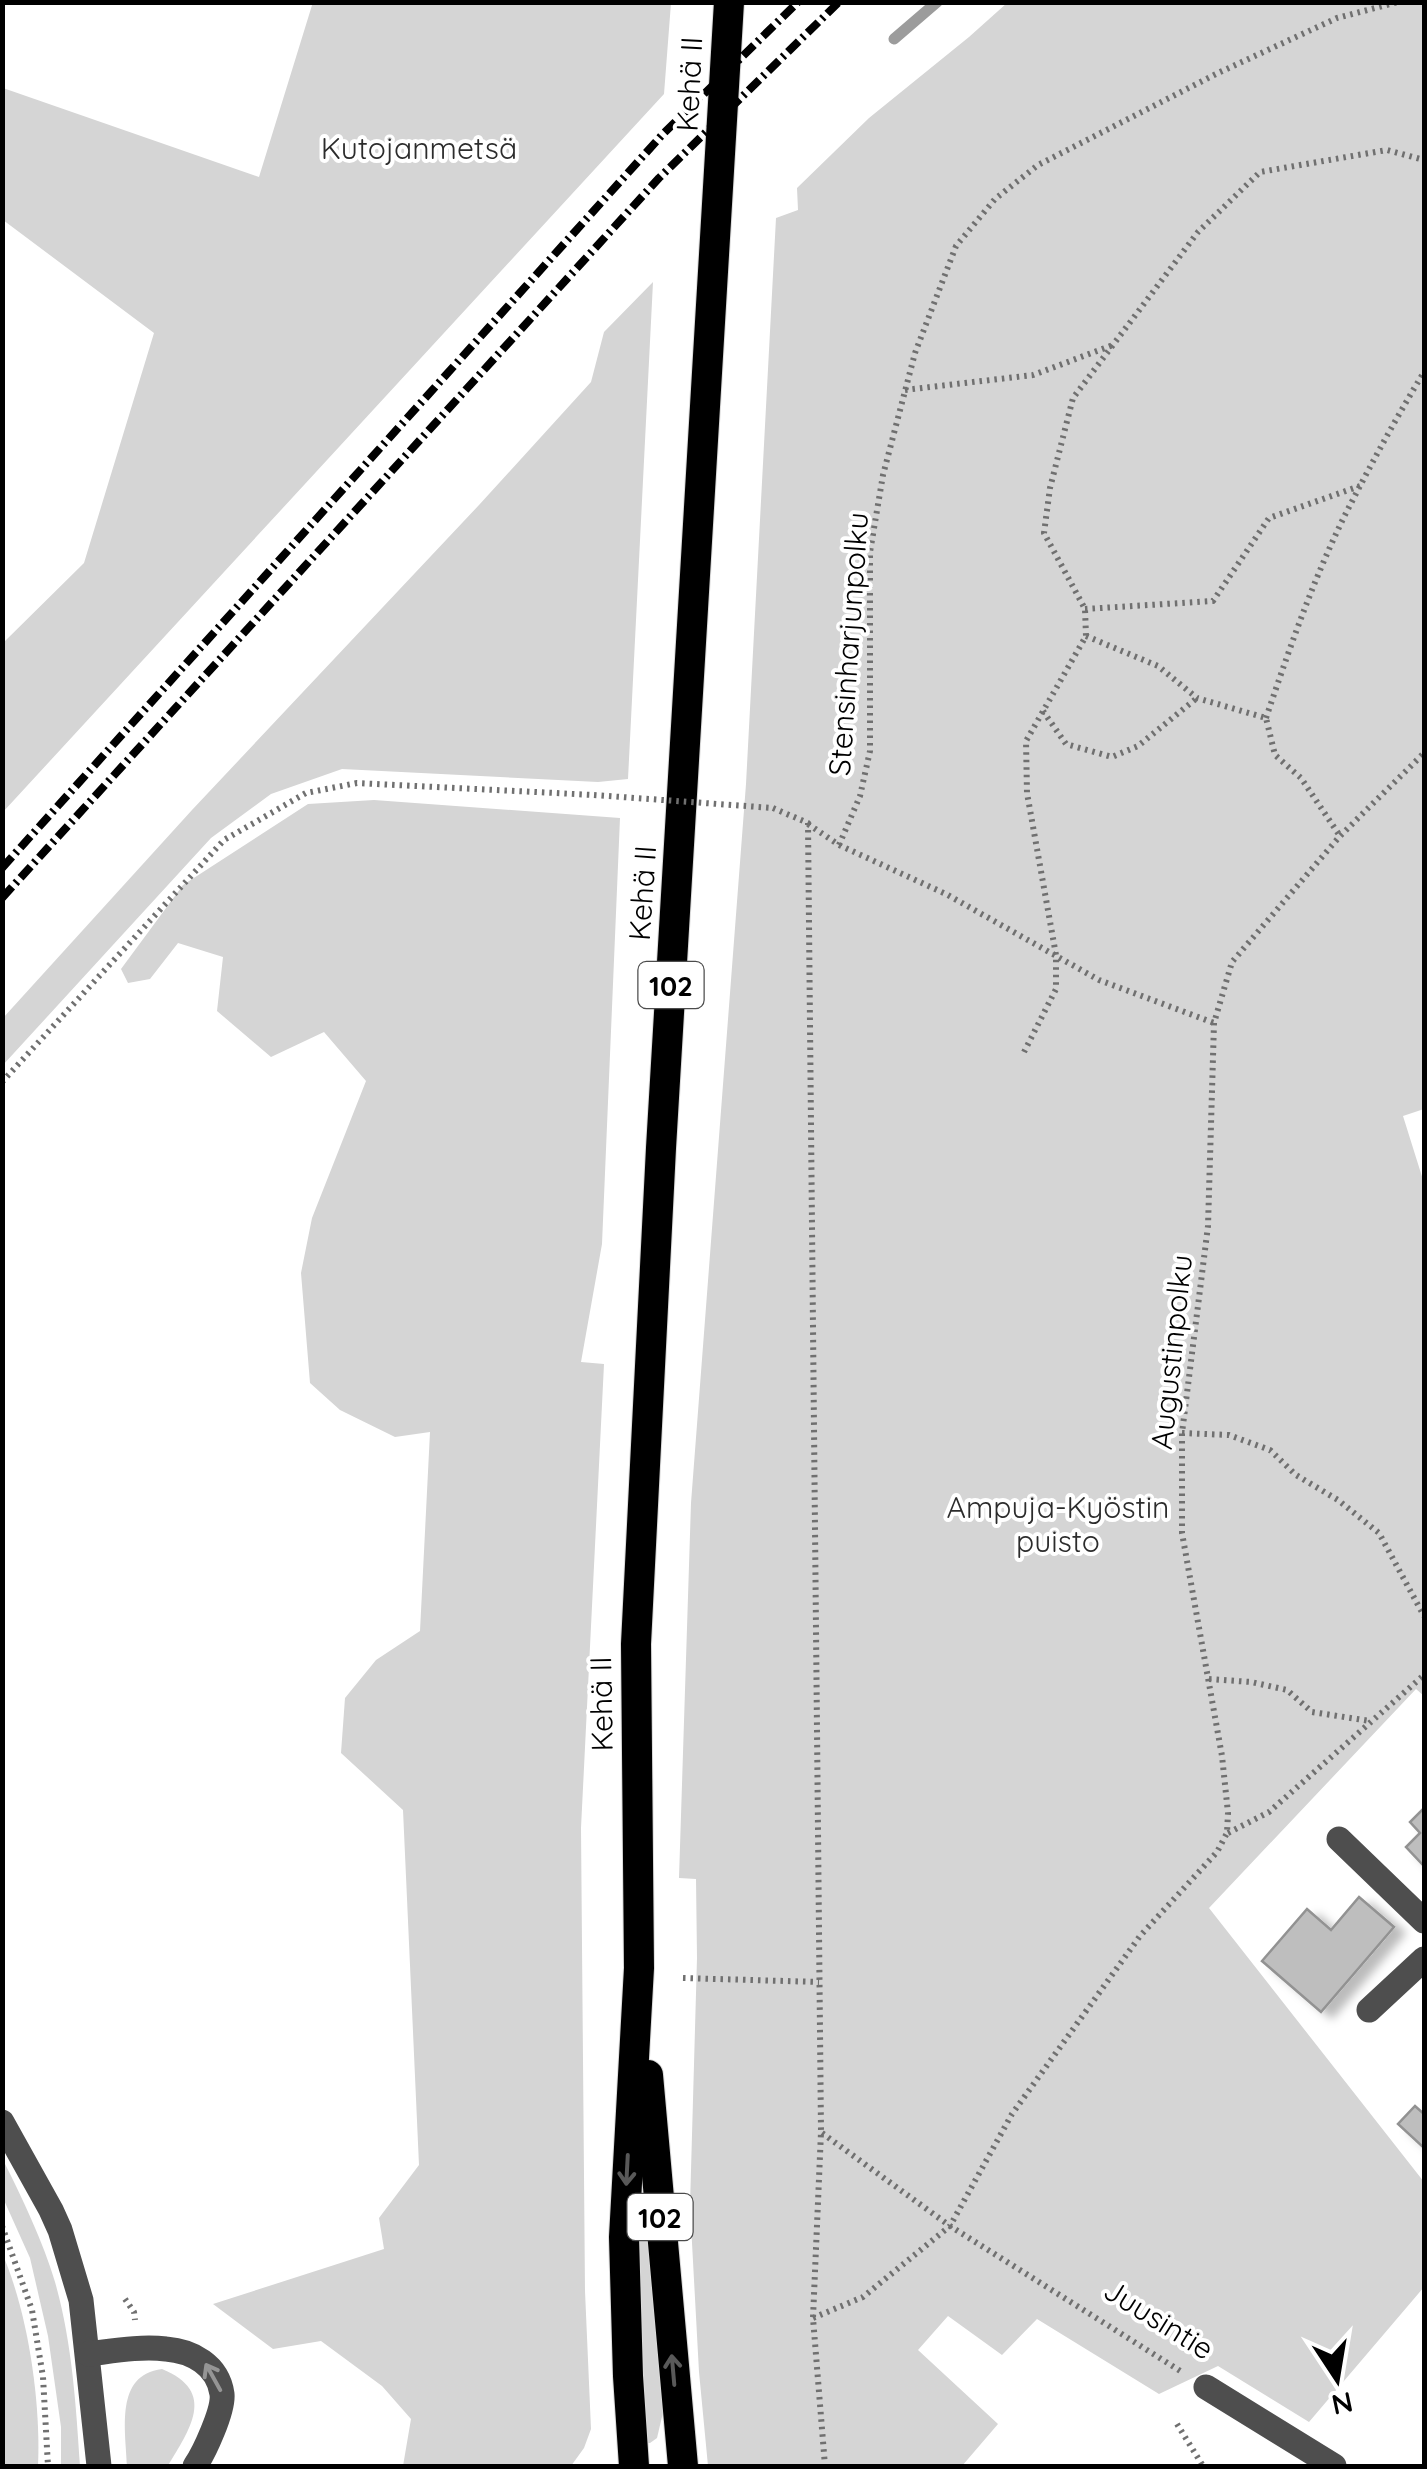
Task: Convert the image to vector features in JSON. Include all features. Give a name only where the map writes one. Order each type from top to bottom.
[{"type":"highway","name":"Kehä II","points":[[634,2466],[624,2237],[639,1968],[636,1644],[661,1148],[729,2]]},
{"type":"highway","name":"Kehä II","points":[[639,1968],[683,2466]]},
{"type":"street","points":[[1339,1840],[1424,1921]]},
{"type":"street","points":[[1369,2010],[1424,1959]]},
{"type":"street","points":[[2,2122],[60,2230],[81,2300],[99,2466]]},
{"type":"street","points":[[88,2354],[166,2348],[202,2359],[212,2370],[222,2396],[207,2448],[195,2466]]},
{"type":"street","name":"Juusintie","points":[[1206,2387],[1334,2466]]},
{"type":"path","name":"Stensinharjunpolku","points":[[838,846],[860,796],[870,751],[870,552],[883,475],[914,352],[956,246],[996,199],[1038,165],[1218,73],[1337,18],[1398,2]]},
{"type":"path","points":[[1024,1052],[1056,989],[1056,955],[1027,793],[1026,741],[1086,636],[1085,609],[1044,532],[1050,488],[1073,398],[1198,232],[1260,172],[1387,150],[1424,160]]},
{"type":"path","points":[[905,390],[1033,374],[1114,345]]},
{"type":"path","points":[[1340,836],[1302,778],[1275,755],[1266,718],[1295,632],[1344,518],[1424,372]]},
{"type":"path","points":[[1085,609],[1213,601],[1269,518],[1361,485]]},
{"type":"path","points":[[1086,636],[1158,666],[1197,698],[1266,718]]},
{"type":"path","points":[[1042,711],[1066,744],[1112,757],[1138,746],[1197,698]]},
{"type":"path","name":"Augustinpolku","points":[[1227,1834],[1222,1756],[1182,1533],[1182,1433],[1208,1226],[1214,1023],[1232,962],[1340,836],[1424,753]]},
{"type":"path","points":[[2,1082],[224,840],[306,793],[357,783],[594,794],[773,808],[808,824],[838,846],[946,894],[1099,980],[1214,1023]]},
{"type":"path","points":[[808,824],[821,2132],[812,2318],[825,2466]]},
{"type":"path","points":[[1182,1433],[1229,1435],[1270,1450],[1296,1475],[1338,1500],[1379,1533],[1424,1616]]},
{"type":"path","points":[[812,2318],[862,2298],[950,2226],[1012,2114],[1140,1936],[1218,1852],[1227,1834],[1270,1812],[1424,1676]]},
{"type":"path","points":[[1209,1679],[1287,1690],[1312,1712],[1372,1721]]},
{"type":"path","points":[[683,1978],[819,1982]]},
{"type":"path","name":"Juusintie","points":[[821,2132],[950,2226],[1206,2387]]},
{"type":"path","points":[[2,2226],[32,2310],[43,2377],[48,2466]]},
{"type":"path","points":[[1177,2424],[1203,2466]]},
{"type":"green space","name":"Kutojanmetsä","points":[[313,2],[671,3],[664,94],[3,812],[3,643],[84,563],[154,333],[3,220],[3,88],[259,177]]},
{"type":"green space","name":"Ampuja-Kyöstin puisto","points":[[1007,3],[1424,3],[1424,1109],[1403,1116],[1424,1183],[1424,1696],[1416,1689],[1209,1908],[1424,2182],[1424,2287],[1309,2422],[1218,2366],[1159,2394],[1037,2319],[1002,2355],[948,2316],[918,2350],[998,2424],[962,2466],[708,2466],[690,2206],[696,1879],[679,1878],[691,1503],[746,784],[776,218],[798,210],[797,188],[869,118]]},
{"type":"green space","points":[[653,282],[628,779],[598,782],[342,769],[271,794],[211,838],[3,1065],[3,1018],[591,382],[604,332]]},
{"type":"green space","points":[[374,800],[620,818],[602,1244],[581,1362],[604,1364],[581,1828],[585,2291],[591,2429],[571,2466],[403,2466],[411,2419],[382,2386],[321,2341],[273,2349],[213,2304],[384,2249],[379,2218],[419,2165],[403,1810],[341,1753],[345,1698],[376,1660],[420,1631],[430,1432],[395,1437],[340,1410],[310,1383],[301,1273],[312,1218],[366,1081],[324,1032],[271,1057],[217,1011],[223,957],[178,943],[150,979],[128,983],[121,969],[183,885],[308,804]]},
{"type":"green space","points":[[3,2160],[38,2236],[61,2304],[80,2466],[61,2466],[61,2427],[48,2336],[30,2258],[3,2198]]},
{"type":"green space","points":[[644,2238],[648,2241],[665,2404],[657,2438],[650,2443],[644,2443],[636,2246]]},
{"type":"green space","points":[[2,2253],[19,2302],[31,2358],[38,2466],[3,2466]]},
{"type":"green space","points":[[162,2369],[190,2389],[194,2413],[190,2426],[168,2466],[127,2466],[125,2422],[130,2393],[147,2373]]},
{"type":"building","points":[[1424,1808],[1424,1866],[1406,1847],[1420,1833],[1410,1822]]},
{"type":"building","points":[[1359,1897],[1394,1927],[1321,2012],[1262,1961],[1307,1909],[1331,1930]]},
{"type":"building","points":[[1415,2106],[1424,2114],[1424,2148],[1398,2124]]},
{"type":"waterway","points":[[894,39],[937,2]]},
{"type":"railway","points":[[2,868],[662,135],[798,2]]},
{"type":"railway","points":[[2,898],[659,178],[839,2]]}]
